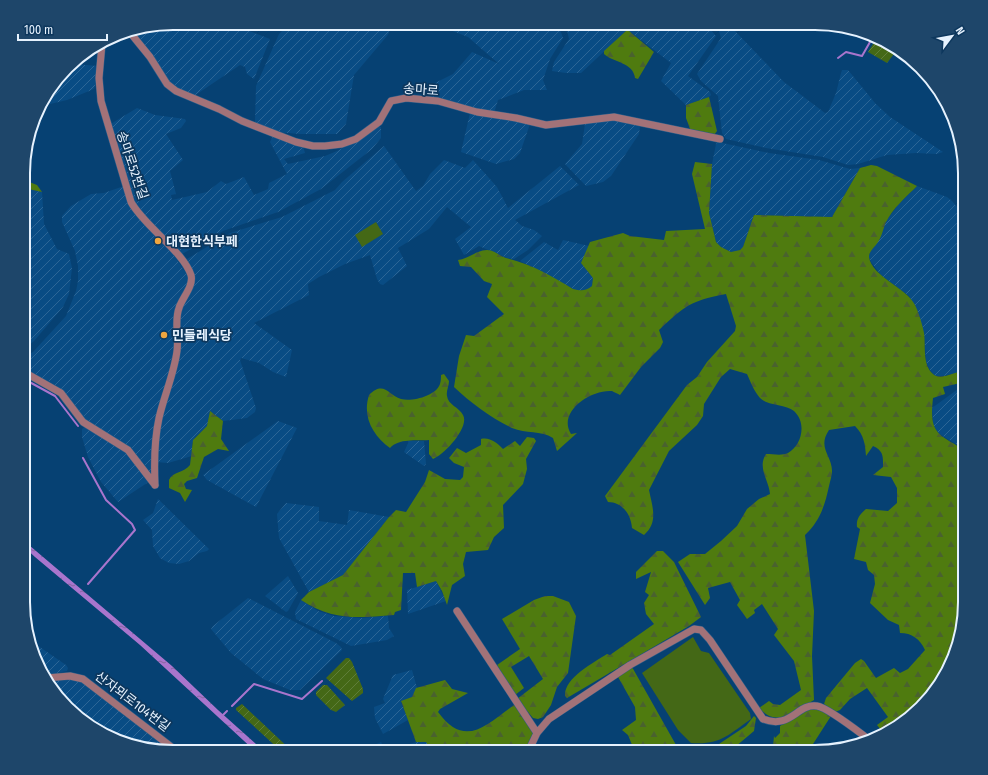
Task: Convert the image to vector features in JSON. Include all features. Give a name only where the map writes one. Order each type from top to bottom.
[{"type":"street","name":"송마로","points":[[133,36],[150,57],[167,84],[176,91],[219,109],[242,121],[296,142],[313,146],[335,146],[356,140],[379,122],[391,101],[406,98],[445,102],[477,112],[516,118],[546,125],[614,117],[720,139]]},
{"type":"street","name":"송마로52번길","points":[[30,375],[61,393],[83,422],[128,450],[155,485],[154,446],[158,420],[174,370],[177,350],[178,309],[191,282],[191,276],[174,250],[139,213],[132,202],[101,101],[100,78],[102,49]]},
{"type":"street","points":[[457,611],[537,732]]},
{"type":"street","points":[[531,745],[537,732],[548,718],[624,669],[694,629],[701,630],[710,640],[763,719],[771,722],[782,722],[808,707],[816,706],[836,716],[864,736]]},
{"type":"street","name":"산자뫼로104번길","points":[[52,678],[70,676],[83,679],[135,720],[158,734],[170,745]]},
{"type":"shaded area","points":[[164,30],[247,30],[270,39],[254,79],[247,74],[245,67],[240,65],[194,96],[181,91],[169,81],[135,35]]},
{"type":"shaded area","points":[[283,30],[388,30],[389,33],[387,36],[354,75],[346,124],[337,134],[300,134],[276,132],[255,122],[256,86],[279,34]]},
{"type":"shaded area","points":[[450,30],[559,30],[563,38],[550,59],[543,80],[547,90],[524,90],[498,100],[494,113],[431,98],[433,84],[453,74],[472,52],[499,64],[468,37]]},
{"type":"shaded area","points":[[567,30],[626,31],[581,73],[552,71],[554,62],[569,39]]},
{"type":"shaded area","points":[[711,30],[716,36],[688,76],[710,92],[711,95],[686,105],[661,81],[671,63],[629,31]]},
{"type":"shaded area","points":[[718,30],[734,30],[784,82],[825,113],[828,112],[836,93],[842,70],[848,70],[875,103],[890,117],[943,152],[937,154],[916,153],[887,155],[858,164],[848,165],[823,157],[766,148],[726,139],[722,133],[718,96],[701,81],[697,74],[721,38]]},
{"type":"shaded area","points":[[79,65],[98,66],[94,89],[67,100],[50,104],[50,100],[65,79]]},
{"type":"shaded area","points":[[137,108],[155,115],[185,119],[186,121],[181,128],[166,134],[183,160],[170,171],[176,194],[171,195],[172,200],[207,192],[221,181],[226,184],[244,177],[254,195],[268,189],[269,183],[287,174],[270,142],[273,136],[303,146],[305,153],[284,159],[288,164],[325,156],[364,137],[378,127],[381,127],[381,138],[372,149],[321,189],[278,212],[223,231],[182,254],[135,204],[109,125]]},
{"type":"shaded area","points":[[470,113],[530,124],[520,153],[514,159],[496,164],[461,152]]},
{"type":"shaded area","points":[[613,120],[640,126],[639,134],[611,176],[603,182],[586,186],[565,164],[582,144],[585,124]]},
{"type":"shaded area","points":[[718,142],[769,153],[819,160],[850,169],[860,168],[832,217],[754,215],[743,247],[737,252],[731,252],[721,247],[716,242],[709,213],[712,164],[716,144]]},
{"type":"shaded area","points":[[384,146],[416,191],[423,186],[430,174],[444,160],[465,168],[473,160],[497,187],[508,208],[560,166],[579,185],[515,220],[522,226],[534,230],[542,236],[528,250],[514,259],[507,258],[479,246],[464,255],[455,239],[471,227],[447,207],[429,229],[398,248],[407,266],[383,285],[380,284],[377,279],[370,255],[345,264],[308,284],[309,295],[254,323],[292,350],[286,377],[273,372],[259,363],[241,358],[240,360],[256,408],[255,412],[247,418],[223,421],[210,411],[208,426],[195,437],[192,444],[192,456],[168,463],[156,462],[161,418],[168,395],[180,314],[193,282],[187,259],[230,233],[282,217],[335,190],[342,182]]},
{"type":"shaded area","points":[[124,186],[130,204],[168,247],[189,277],[187,286],[176,308],[175,340],[151,474],[131,448],[89,424],[57,386],[30,371],[30,354],[66,316],[76,291],[78,266],[75,251],[62,222],[62,216],[71,206],[91,194],[104,193]]},
{"type":"shaded area","points":[[917,186],[947,197],[958,208],[958,373],[935,376],[930,370],[926,362],[924,334],[919,316],[909,296],[881,275],[869,257],[870,252],[878,241],[886,221],[898,205]]},
{"type":"shaded area","points":[[30,189],[42,192],[44,224],[57,249],[69,254],[72,268],[69,294],[63,307],[30,344]]},
{"type":"shaded area","points":[[563,240],[589,246],[581,263],[593,278],[592,286],[589,289],[579,291],[573,289],[520,261],[544,242],[558,250]]},
{"type":"shaded area","points":[[958,389],[958,446],[938,433],[933,424],[932,408]]},
{"type":"shaded area","points":[[278,421],[297,428],[256,507],[207,480],[203,475]]},
{"type":"shaded area","points":[[85,427],[124,449],[148,481],[147,483],[118,502],[101,482],[88,457],[82,437],[82,429]]},
{"type":"shaded area","points":[[409,441],[424,441],[426,464],[424,466],[404,452]]},
{"type":"shaded area","points":[[158,499],[209,549],[207,551],[199,553],[189,561],[179,564],[169,563],[160,558],[153,546],[152,530],[143,520],[153,513]]},
{"type":"shaded area","points":[[286,503],[319,507],[319,521],[347,525],[349,510],[389,517],[343,575],[309,592],[279,538],[277,514]]},
{"type":"shaded area","points":[[288,576],[298,593],[286,612],[265,596]]},
{"type":"shaded area","points":[[436,581],[446,601],[408,614],[407,590]]},
{"type":"shaded area","points":[[248,598],[336,643],[342,650],[300,690],[290,690],[263,679],[231,653],[211,629]]},
{"type":"shaded area","points":[[301,600],[318,611],[334,616],[361,618],[388,616],[389,628],[394,636],[387,640],[351,646],[296,619],[295,612]]},
{"type":"shaded area","points":[[37,645],[66,665],[68,668],[67,671],[49,674]]},
{"type":"shaded area","points":[[412,670],[417,688],[412,697],[401,702],[408,720],[383,734],[375,718],[374,707],[385,703],[383,699],[393,675]]},
{"type":"shaded area","points":[[75,679],[80,680],[164,745],[136,740],[101,726],[79,710],[65,696],[54,681]]},
{"type":"shaded area","points":[[381,742],[382,745],[374,745]]},
{"type":"shaded area","points":[[416,742],[426,742],[428,745],[407,745]]},
{"type":"green space","points":[[626,31],[629,31],[654,52],[638,79],[635,78],[634,73],[627,66],[604,54],[604,51]]},
{"type":"green space","points":[[874,43],[894,54],[887,63],[868,52]]},
{"type":"green space","points":[[709,97],[717,131],[714,135],[690,129],[686,118],[686,105]]},
{"type":"green space","points":[[695,162],[712,164],[709,213],[716,242],[721,247],[731,252],[740,250],[743,247],[754,215],[832,217],[860,168],[871,165],[877,166],[917,186],[892,212],[877,244],[871,251],[869,257],[871,264],[876,270],[911,299],[915,305],[924,333],[927,365],[933,374],[936,376],[944,376],[958,372],[958,384],[943,387],[945,394],[933,398],[932,419],[937,431],[958,446],[958,611],[953,639],[939,674],[923,696],[909,710],[880,729],[877,725],[888,717],[867,688],[850,699],[840,710],[835,712],[824,704],[826,698],[855,663],[861,659],[876,678],[894,668],[900,673],[908,669],[925,650],[915,637],[900,633],[899,625],[888,620],[870,603],[875,584],[874,575],[868,570],[866,562],[854,559],[860,529],[857,527],[857,522],[860,515],[866,509],[888,511],[897,503],[897,488],[891,477],[873,475],[883,467],[883,457],[881,452],[873,446],[866,456],[864,440],[855,426],[829,430],[826,436],[824,442],[831,465],[831,477],[826,500],[821,512],[815,524],[805,535],[814,611],[812,656],[814,700],[793,713],[780,718],[766,714],[759,708],[769,701],[773,704],[780,705],[801,690],[794,661],[774,635],[778,629],[762,604],[754,610],[755,613],[747,619],[737,605],[740,600],[730,582],[708,588],[710,598],[705,605],[678,562],[690,554],[705,554],[737,526],[747,509],[759,499],[770,494],[763,469],[764,459],[766,454],[786,454],[797,445],[802,427],[798,416],[791,409],[763,401],[756,393],[747,374],[730,369],[721,377],[704,404],[703,416],[697,425],[669,451],[649,490],[653,508],[653,519],[649,530],[644,535],[632,528],[630,518],[625,510],[618,504],[608,502],[605,496],[687,385],[697,377],[707,362],[735,331],[736,326],[726,294],[704,299],[689,305],[659,330],[663,342],[660,348],[641,367],[620,395],[612,391],[604,391],[586,398],[578,404],[572,410],[568,426],[571,434],[577,433],[557,451],[553,438],[544,434],[517,430],[496,420],[467,399],[454,387],[459,356],[466,335],[474,336],[504,314],[487,297],[492,284],[484,281],[471,267],[460,266],[458,260],[483,250],[490,250],[506,258],[541,271],[573,289],[588,289],[592,286],[593,278],[581,263],[590,242],[623,233],[630,236],[664,240],[666,231],[705,229],[692,174]]},
{"type":"green space","points":[[30,182],[37,185],[42,192],[30,189]]},
{"type":"green space","points":[[376,222],[383,234],[362,247],[355,235]]},
{"type":"green space","points":[[444,374],[449,381],[447,396],[449,402],[461,412],[464,420],[463,426],[455,440],[443,452],[433,459],[429,454],[429,440],[403,441],[390,448],[379,438],[370,425],[367,411],[369,395],[378,389],[382,389],[401,399],[417,399],[434,392],[438,388],[441,375]]},
{"type":"green space","points":[[210,411],[223,421],[221,439],[229,451],[218,449],[204,457],[197,478],[187,481],[184,484],[186,489],[192,490],[185,502],[180,493],[169,488],[169,480],[173,475],[188,468],[190,465],[193,440],[207,426]]},
{"type":"green space","points":[[527,437],[534,438],[536,441],[526,459],[527,469],[523,484],[503,505],[504,528],[494,537],[488,550],[466,552],[463,564],[465,576],[452,585],[447,605],[442,591],[436,581],[417,587],[415,573],[403,573],[401,610],[395,612],[394,615],[357,617],[335,615],[324,612],[301,600],[309,592],[343,575],[396,510],[406,512],[425,482],[429,470],[445,479],[460,480],[463,477],[464,467],[454,463],[449,458],[457,448],[466,453],[481,445],[481,439],[487,439],[493,441],[503,449],[515,441],[520,446]]},
{"type":"green space","points":[[657,551],[663,551],[674,562],[701,617],[689,626],[567,698],[565,696],[566,689],[574,677],[587,666],[607,654],[610,655],[654,624],[646,614],[644,603],[649,595],[645,592],[651,572],[636,579],[636,572]]},
{"type":"green space","points":[[545,596],[553,596],[569,602],[576,616],[568,673],[557,687],[551,705],[543,717],[538,719],[533,718],[517,699],[543,679],[529,656],[511,667],[524,688],[515,695],[497,665],[520,649],[502,619],[534,600]]},
{"type":"green space","points":[[693,637],[701,651],[709,653],[750,713],[751,719],[724,738],[717,741],[691,743],[678,730],[642,673]]},
{"type":"green space","points":[[346,658],[349,658],[352,662],[363,689],[363,693],[352,701],[326,678]]},
{"type":"green space","points":[[632,667],[676,745],[632,745],[628,735],[622,730],[636,720],[635,707],[618,677]]},
{"type":"green space","points":[[445,680],[452,689],[468,693],[440,709],[438,712],[448,723],[457,729],[467,731],[476,730],[485,726],[514,705],[531,727],[533,734],[528,745],[428,745],[426,742],[416,742],[401,701],[412,697],[416,688]]},
{"type":"green space","points":[[323,685],[327,685],[345,705],[336,712],[331,710],[316,695],[316,692]]},
{"type":"green space","points":[[242,704],[286,745],[274,745],[236,710],[236,708]]},
{"type":"green space","points":[[816,707],[831,716],[813,744],[773,745],[774,736],[775,738],[780,733],[780,726],[805,711]]},
{"type":"green space","points":[[754,716],[756,718],[754,731],[737,745],[718,745],[746,726]]},
{"type":"water","points":[[30,546],[172,666],[257,745],[248,745],[140,645],[30,552]]},
{"type":"waterway","points":[[838,58],[846,52],[862,56],[870,41]]},
{"type":"waterway","points":[[30,382],[55,396],[78,426]]},
{"type":"waterway","points":[[83,458],[106,500],[132,524],[135,530],[88,584]]},
{"type":"waterway","points":[[232,706],[254,684],[302,699],[322,681]]},
{"type":"waterway","points":[[222,716],[227,711]]},
{"type":"place","name":"대현한식부페","points":[[158,241]]},
{"type":"place","name":"민들레식당","points":[[164,335]]}]
